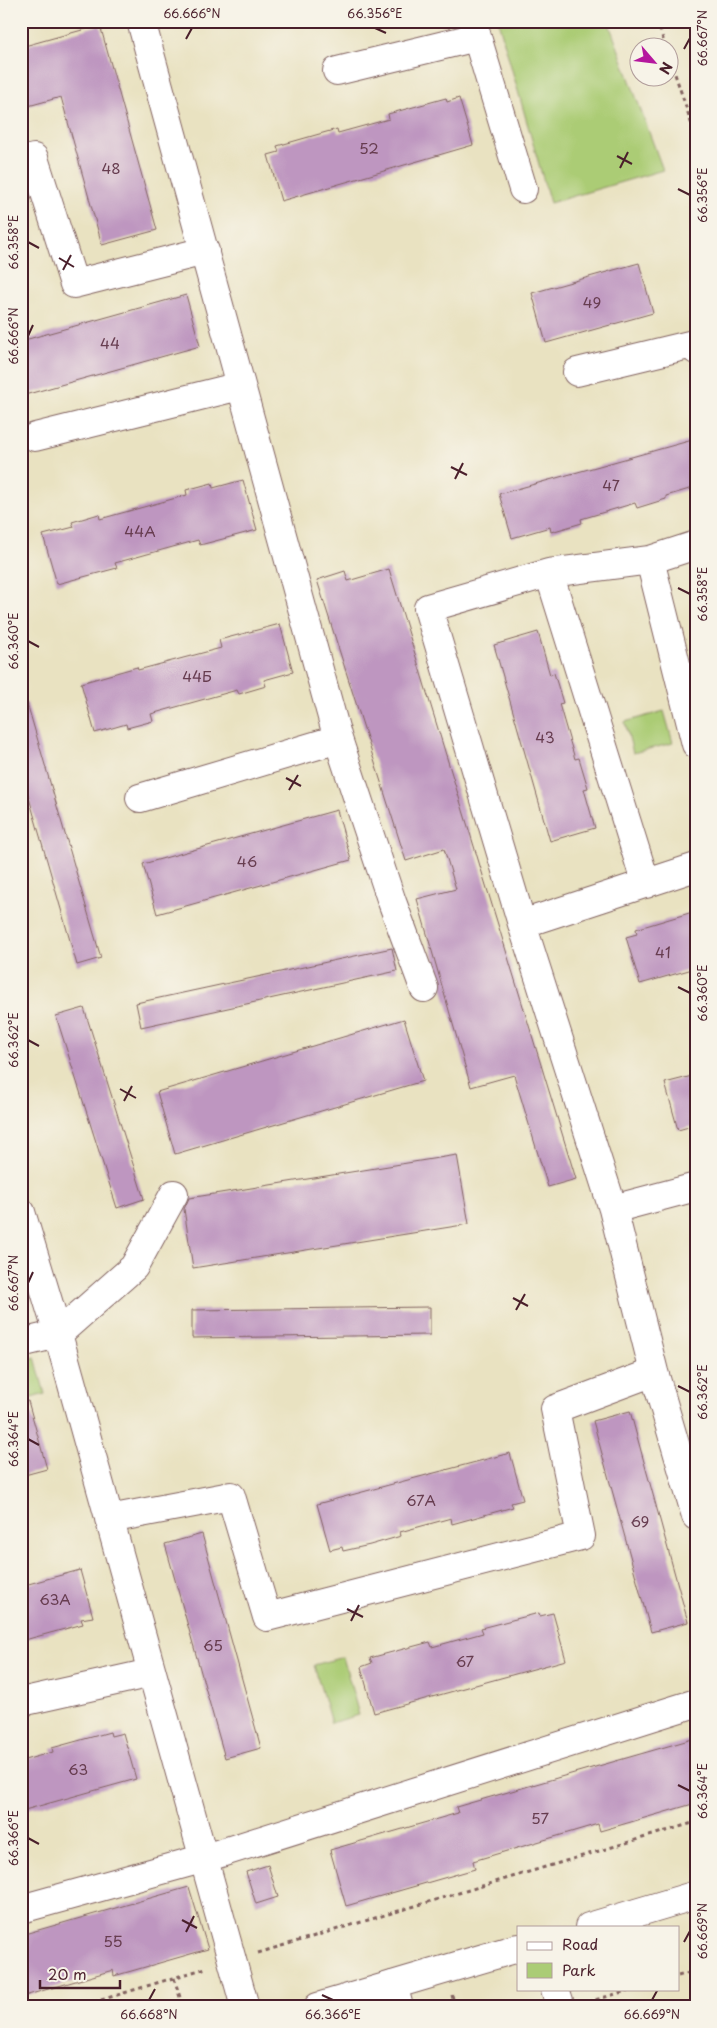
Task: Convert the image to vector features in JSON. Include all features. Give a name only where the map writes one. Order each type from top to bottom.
[{"type":"main road","points":[[141,21],[338,739],[391,899],[424,988]]},
{"type":"main road","points":[[337,71],[475,29],[524,189]]},
{"type":"main road","points":[[21,161],[34,158],[74,284],[205,251]]},
{"type":"main road","points":[[577,372],[693,344],[696,350]]},
{"type":"main road","points":[[34,438],[240,386]]},
{"type":"main road","points":[[696,545],[650,560],[549,573],[428,608],[522,924],[614,1209],[654,1372],[696,1516]]},
{"type":"main road","points":[[650,560],[696,744]]},
{"type":"main road","points":[[549,573],[646,884]]},
{"type":"main road","points":[[140,798],[338,739]]},
{"type":"main road","points":[[522,924],[696,867]]},
{"type":"main road","points":[[614,1209],[696,1187]]},
{"type":"main road","points":[[21,1343],[58,1334],[134,1267],[174,1194]]},
{"type":"main road","points":[[21,1212],[58,1334],[245,2007]]},
{"type":"main road","points":[[109,1519],[231,1496],[267,1617],[581,1536],[555,1409],[654,1372]]},
{"type":"main road","points":[[21,1702],[151,1673]]},
{"type":"main road","points":[[21,1909],[204,1858],[696,1703]]},
{"type":"main road","points":[[592,1926],[696,1895]]},
{"type":"main road","points":[[318,2007],[396,1996],[517,1948]]},
{"type":"main road","points":[[556,1990],[571,2006]]},
{"type":"path","points":[[657,21],[663,38]]},
{"type":"path","points":[[680,88],[696,137]]},
{"type":"path","points":[[78,2007],[696,1822]]},
{"type":"path","points":[[680,1975],[696,1971]]},
{"type":"path","points":[[174,1978],[183,2007]]},
{"type":"path","points":[[571,2006],[629,1990]]},
{"type":"green space","points":[[498,21],[608,21],[630,81],[630,88],[633,88],[663,170],[550,203]]},
{"type":"green space","points":[[664,711],[673,743],[633,753],[625,722]]},
{"type":"green space","points":[[35,1357],[45,1394],[21,1401],[21,1361]]},
{"type":"green space","points":[[343,1657],[359,1715],[331,1723],[314,1665]]},
{"type":"building","points":[[100,25],[157,230],[102,245],[61,97],[21,108],[21,47]]},
{"type":"building","points":[[446,98],[447,102],[459,98],[473,145],[281,201],[268,155],[279,152],[277,146],[337,129],[338,133],[389,119],[388,114]]},
{"type":"building","points":[[639,263],[653,313],[546,343],[532,293]]},
{"type":"building","points":[[186,295],[200,346],[21,396],[21,341]]},
{"type":"building","points":[[696,439],[696,487],[666,496],[666,499],[637,508],[635,503],[581,519],[582,523],[551,532],[550,527],[512,538],[499,494]]},
{"type":"building","points":[[243,480],[257,530],[200,545],[198,540],[115,563],[117,568],[57,584],[43,535],[74,527],[72,522],[99,514],[100,519],[187,495],[186,490],[212,483],[213,488]]},
{"type":"building","points":[[389,569],[576,1179],[548,1187],[514,1075],[471,1087],[417,899],[456,889],[444,849],[406,861],[317,580],[345,571],[348,581]]},
{"type":"building","points":[[280,624],[293,672],[264,680],[266,686],[239,694],[237,690],[151,714],[153,721],[127,728],[126,724],[95,733],[81,683],[137,667],[138,670],[221,648],[219,640]]},
{"type":"building","points":[[538,632],[550,675],[554,673],[563,703],[559,704],[575,759],[579,758],[588,788],[584,789],[595,828],[550,841],[494,645]]},
{"type":"building","points":[[27,703],[101,958],[77,965],[21,770],[21,704]]},
{"type":"building","points":[[337,810],[351,860],[157,914],[143,864]]},
{"type":"building","points":[[696,911],[696,968],[640,984],[626,937],[637,934],[636,929]]},
{"type":"building","points":[[392,948],[397,971],[141,1027],[136,1003]]},
{"type":"building","points":[[84,1008],[144,1199],[117,1208],[56,1016]]},
{"type":"building","points":[[404,1019],[423,1081],[175,1154],[157,1092]]},
{"type":"building","points":[[696,1075],[696,1125],[678,1130],[665,1083]]},
{"type":"building","points":[[457,1155],[469,1224],[193,1268],[184,1209],[189,1198]]},
{"type":"building","points":[[430,1307],[430,1335],[192,1338],[192,1310]]},
{"type":"building","points":[[28,1401],[47,1469],[21,1476],[21,1402]]},
{"type":"building","points":[[630,1411],[688,1622],[651,1632],[593,1421]]},
{"type":"building","points":[[510,1453],[523,1500],[511,1503],[513,1507],[452,1524],[451,1518],[400,1532],[401,1536],[370,1545],[343,1551],[342,1547],[330,1550],[317,1504]]},
{"type":"building","points":[[202,1534],[261,1748],[225,1758],[165,1544]]},
{"type":"building","points":[[80,1570],[93,1617],[81,1619],[83,1624],[21,1641],[21,1586]]},
{"type":"building","points":[[539,1613],[540,1616],[553,1613],[566,1660],[374,1713],[361,1667],[372,1663],[370,1658],[430,1642],[432,1647],[483,1633],[481,1628]]},
{"type":"building","points":[[110,1732],[111,1736],[123,1733],[136,1779],[21,1811],[21,1761],[53,1752],[52,1748]]},
{"type":"building","points":[[696,1738],[696,1803],[600,1831],[598,1824],[473,1861],[475,1869],[346,1906],[330,1850],[458,1813],[456,1807]]},
{"type":"building","points":[[268,1865],[278,1897],[256,1904],[246,1872]]},
{"type":"building","points":[[189,1887],[208,1949],[114,1976],[113,1970],[21,1997],[21,1935]]}]
